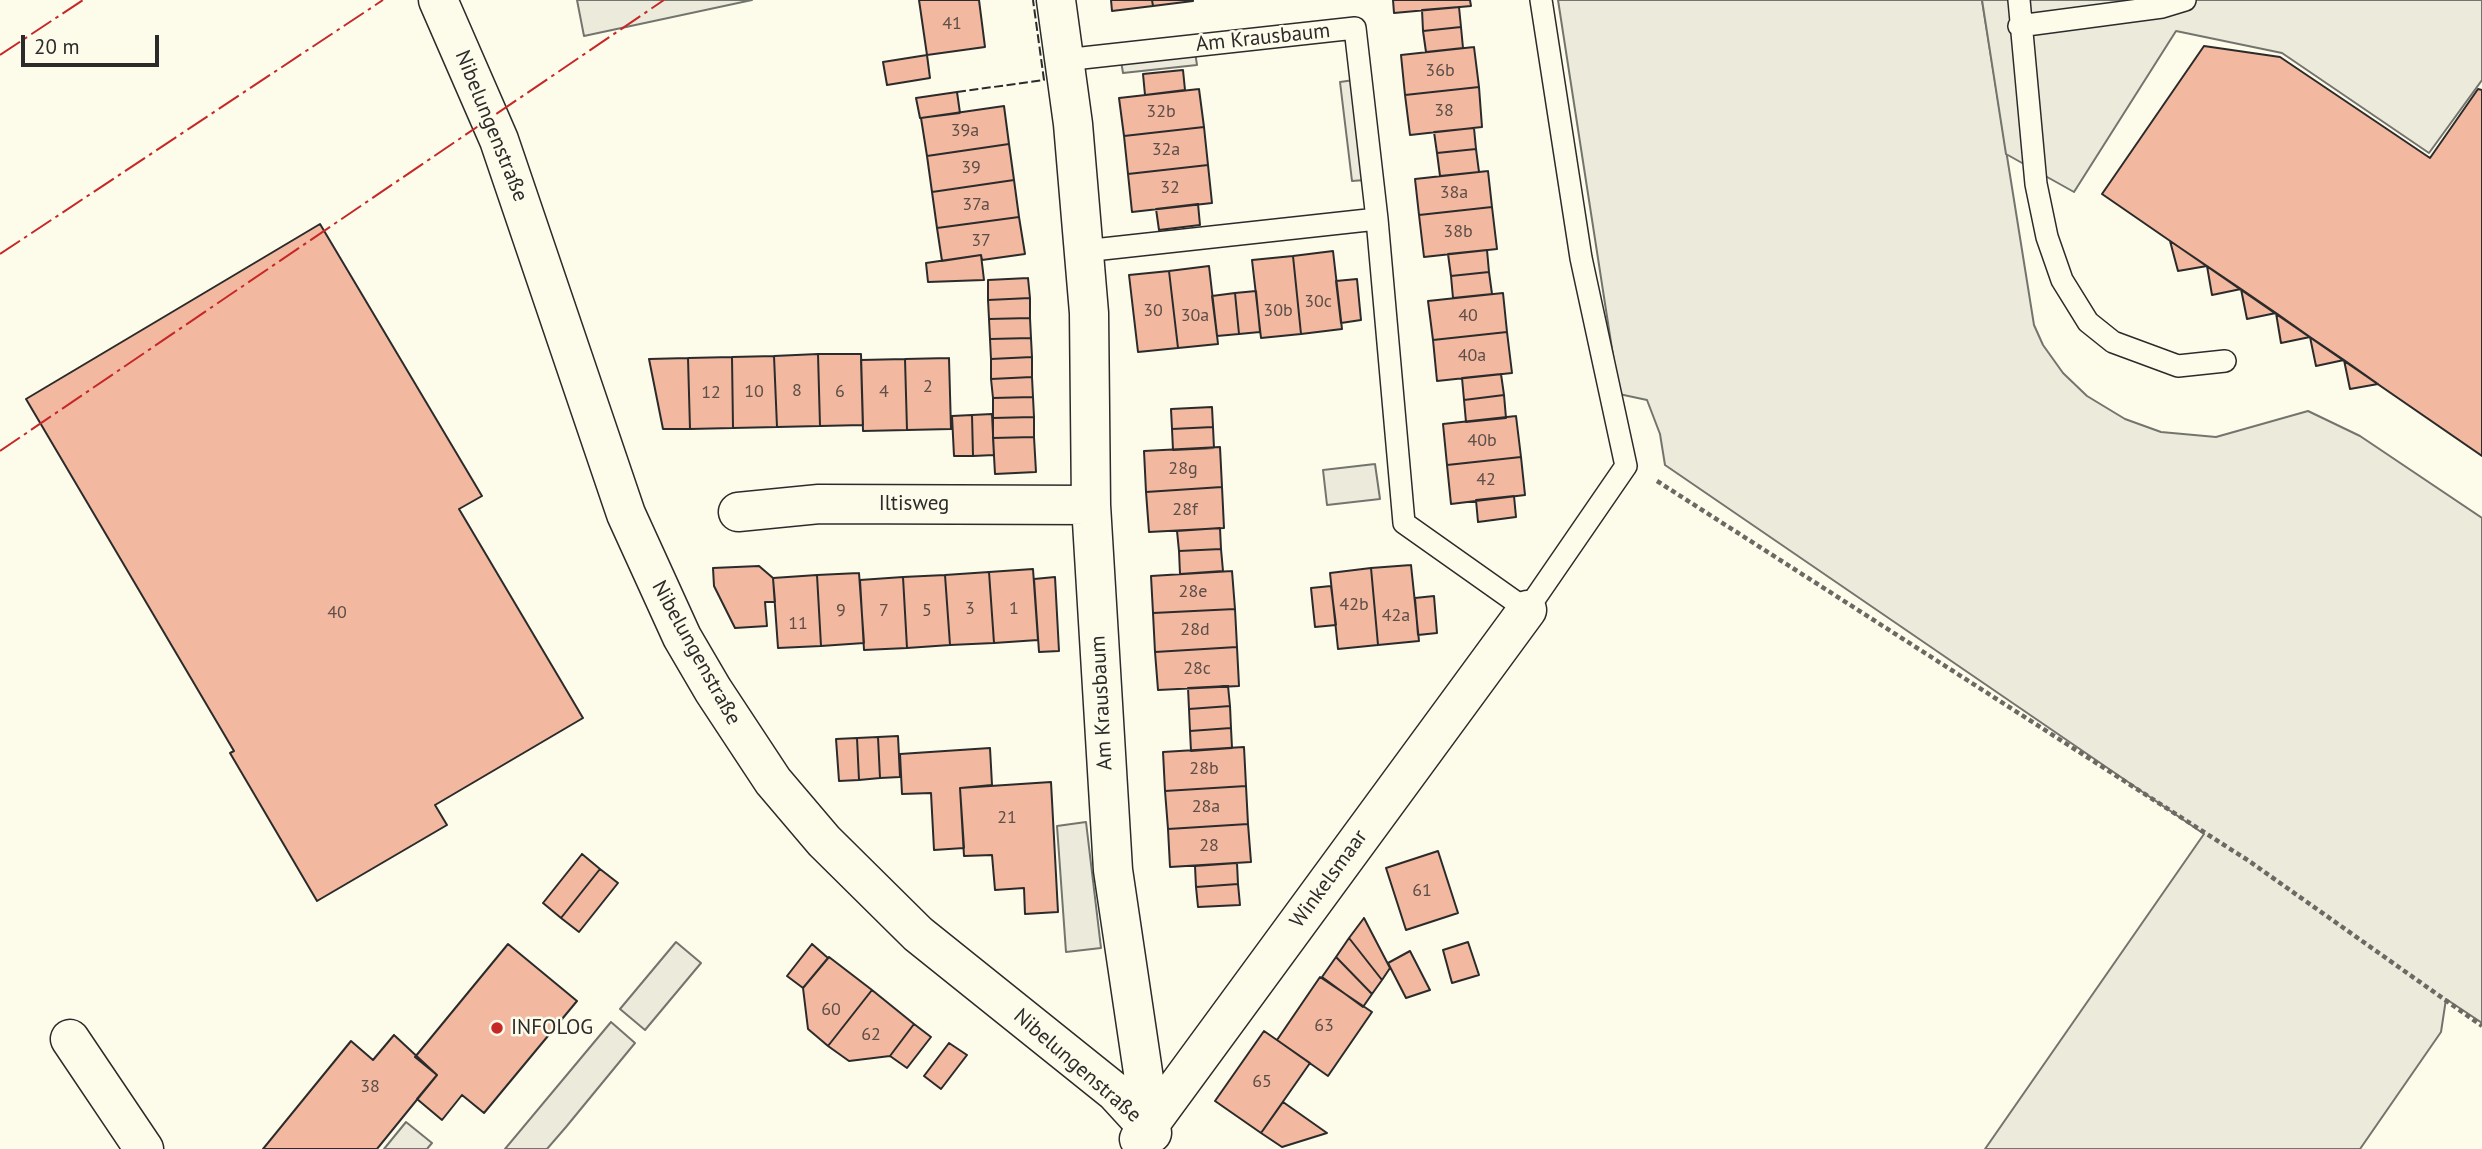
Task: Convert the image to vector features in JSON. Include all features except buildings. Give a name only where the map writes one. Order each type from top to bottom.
[{"type":"street","name":"Nibelungenstraße","points":[[438,0],[499,140],[626,514],[682,637],[713,690],[773,781],[824,841],[918,934],[1115,1092],[1147,1142]]},
{"type":"street","name":"Am Krausbaum","points":[[1055,0],[1084,251],[1088,313],[1091,505],[1113,870],[1147,1142]]},
{"type":"street","name":"Iltisweg","points":[[738,512],[819,504],[1091,505]]},
{"type":"street","name":"Winkelsmaar","points":[[1147,1142],[1527,610]]},
{"type":"street","points":[[70,1039],[145,1149]]},
{"type":"lane","points":[[1527,610],[1626,466],[1581,258],[1541,0]]},
{"type":"lane","points":[[2019,0],[2019,26],[2036,184],[2047,237],[2062,280],[2088,321],[2113,342],[2178,366],[2225,361]]},
{"type":"lane","points":[[2019,26],[2162,7],[2185,0]]},
{"type":"lane","name":"Am Krausbaum","points":[[1064,60],[1355,28],[1377,219],[1404,523],[1527,610]]},
{"type":"lane","points":[[1084,251],[1377,219]]},
{"type":"path","points":[[1626,466],[1675,490],[2249,861],[2482,1026]]},
{"type":"shaded area","points":[[577,0],[752,0],[584,36]]},
{"type":"shaded area","points":[[1558,0],[1982,0],[2034,325],[2043,345],[2063,373],[2087,396],[2125,419],[2161,432],[2216,437],[2308,411],[2360,436],[2482,518],[2482,1023],[2446,999],[2441,1032],[2360,1149],[1985,1149],[2204,834],[1665,465],[1660,434],[1647,400],[1619,394]]},
{"type":"shaded area","points":[[1982,0],[2482,0],[2482,80],[2429,153],[2282,53],[2176,31],[2074,192],[2006,154]]},
{"type":"shaded area","points":[[1195,52],[1197,65],[1123,73],[1121,61]]},
{"type":"shaded area","points":[[1354,80],[1365,180],[1352,181],[1340,82]]},
{"type":"shaded area","points":[[1375,464],[1380,499],[1327,505],[1323,470]]},
{"type":"shaded area","points":[[1086,822],[1101,948],[1066,952],[1057,826]]},
{"type":"shaded area","points":[[676,942],[701,963],[645,1030],[620,1009]]},
{"type":"shaded area","points":[[611,1022],[635,1043],[566,1127],[547,1149],[505,1149]]},
{"type":"shaded area","points":[[406,1122],[432,1143],[427,1149],[384,1149]]},
{"type":"fence","points":[[957,92],[1044,80],[1033,0]]},
{"type":"power","points":[[0,55],[83,0]]},
{"type":"power","points":[[0,254],[383,0]]},
{"type":"power","points":[[0,451],[664,0]]},
{"type":"place","name":"INFOLOG","points":[[497,1028]]}]
